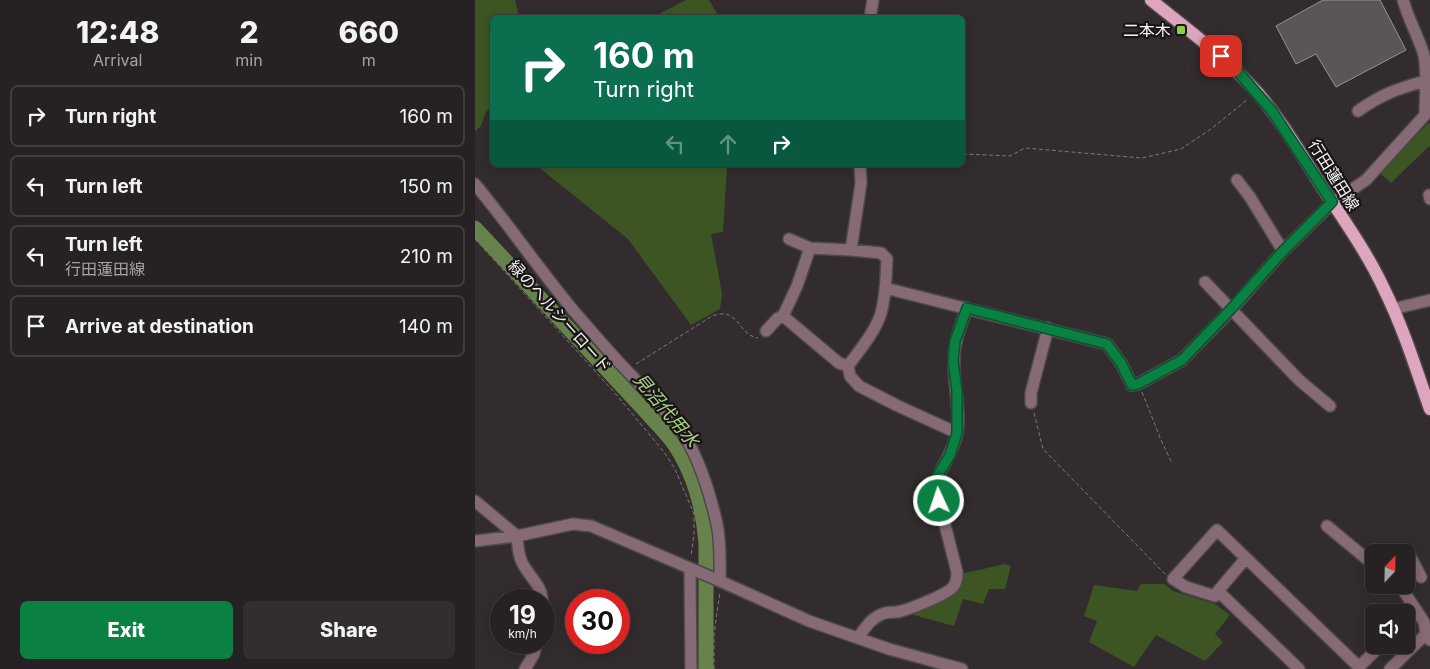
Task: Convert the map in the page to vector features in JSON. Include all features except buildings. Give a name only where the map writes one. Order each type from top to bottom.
[{"type":"main road","name":"行田蓮田線","points":[[1151,0],[1221,56],[1257,92],[1287,132],[1377,275],[1393,309],[1430,409]]},
{"type":"street","points":[[870,15],[873,0]]},
{"type":"street","points":[[885,288],[1107,344],[1121,363],[1132,385],[1138,384],[1182,360],[1283,251],[1332,202],[1366,180],[1425,115],[1423,54],[1403,0]]},
{"type":"street","points":[[1358,111],[1396,89],[1425,81]]},
{"type":"street","points":[[851,250],[861,183],[860,167]]},
{"type":"street","points":[[1237,180],[1250,197],[1283,251]]},
{"type":"street","points":[[475,184],[568,303],[668,414],[688,442],[704,478],[717,524],[720,553],[719,580]]},
{"type":"street","points":[[789,240],[810,248],[881,253],[887,259],[881,314],[876,326],[848,366],[850,376],[859,386],[897,406],[957,433]]},
{"type":"street","points":[[766,331],[778,318],[783,316],[797,286],[810,248]]},
{"type":"street","points":[[1205,282],[1299,380],[1330,406]]},
{"type":"street","points":[[1393,309],[1430,300]]},
{"type":"street","points":[[858,638],[867,623],[884,612],[898,612],[918,606],[952,588],[956,582],[957,572],[935,486],[938,475],[950,455],[957,433],[957,391],[953,361],[955,341],[967,308]]},
{"type":"street","points":[[783,316],[839,363],[848,366]]},
{"type":"street","points":[[1031,403],[1031,394],[1048,328]]},
{"type":"street","points":[[475,501],[517,536],[521,561],[539,589]]},
{"type":"street","points":[[475,541],[517,536],[573,524],[591,526],[719,580],[809,621],[889,649],[962,669]]},
{"type":"street","points":[[1327,526],[1365,558]]},
{"type":"street","points":[[1246,558],[1215,596],[1186,587],[1173,579],[1217,530],[1246,558],[1358,668],[1372,654]]},
{"type":"street","points":[[1415,562],[1426,576]]},
{"type":"street","points":[[691,669],[692,569]]},
{"type":"street","points":[[1218,591],[1299,669]]},
{"type":"street","points":[[1390,669],[1428,637],[1424,622],[1408,594]]},
{"type":"street","points":[[525,669],[534,654]]},
{"type":"path","points":[[965,154],[1010,156],[1025,148],[1141,158],[1181,149],[1211,129],[1257,92]]},
{"type":"path","name":"緑のヘルシーロード","points":[[475,239],[614,392],[664,452],[675,469],[694,514],[692,569]]},
{"type":"path","points":[[629,372],[638,362],[712,316],[723,312],[730,315],[753,337],[759,338],[766,331]]},
{"type":"path","points":[[1138,384],[1172,463]]},
{"type":"path","points":[[1031,403],[1043,449],[1173,579]]},
{"type":"path","points":[[714,669],[714,634],[719,580]]},
{"type":"green space","points":[[475,0],[515,0],[519,15],[490,15],[490,109],[486,112],[481,126],[475,131]]},
{"type":"green space","points":[[686,0],[709,0],[718,15],[657,15]]},
{"type":"green space","points":[[1430,123],[1430,146],[1391,183],[1380,173]]},
{"type":"green space","points":[[538,167],[727,167],[723,232],[711,234],[722,294],[720,309],[691,325],[628,239]]},
{"type":"green space","points":[[1005,564],[1011,566],[1005,589],[989,589],[983,604],[963,599],[954,626],[910,614],[950,597],[959,584],[961,574]]},
{"type":"green space","points":[[1141,584],[1164,584],[1173,591],[1215,604],[1230,615],[1215,634],[1223,642],[1205,661],[1156,635],[1134,667],[1089,642],[1097,621],[1084,616],[1094,585],[1137,591]]},
{"type":"waterway","name":"見沼代用水","points":[[475,228],[663,431],[680,453],[692,477],[703,516],[706,543],[706,669]]},
{"type":"place","name":"二本木","points":[[1181,30]]},
{"type":"route","points":[[939,501],[935,486],[938,475],[950,455],[957,433],[957,391],[953,361],[955,341],[967,308],[1107,344],[1121,363],[1132,385],[1138,384],[1182,360],[1283,251],[1332,202],[1272,111],[1257,92],[1221,56]]}]
